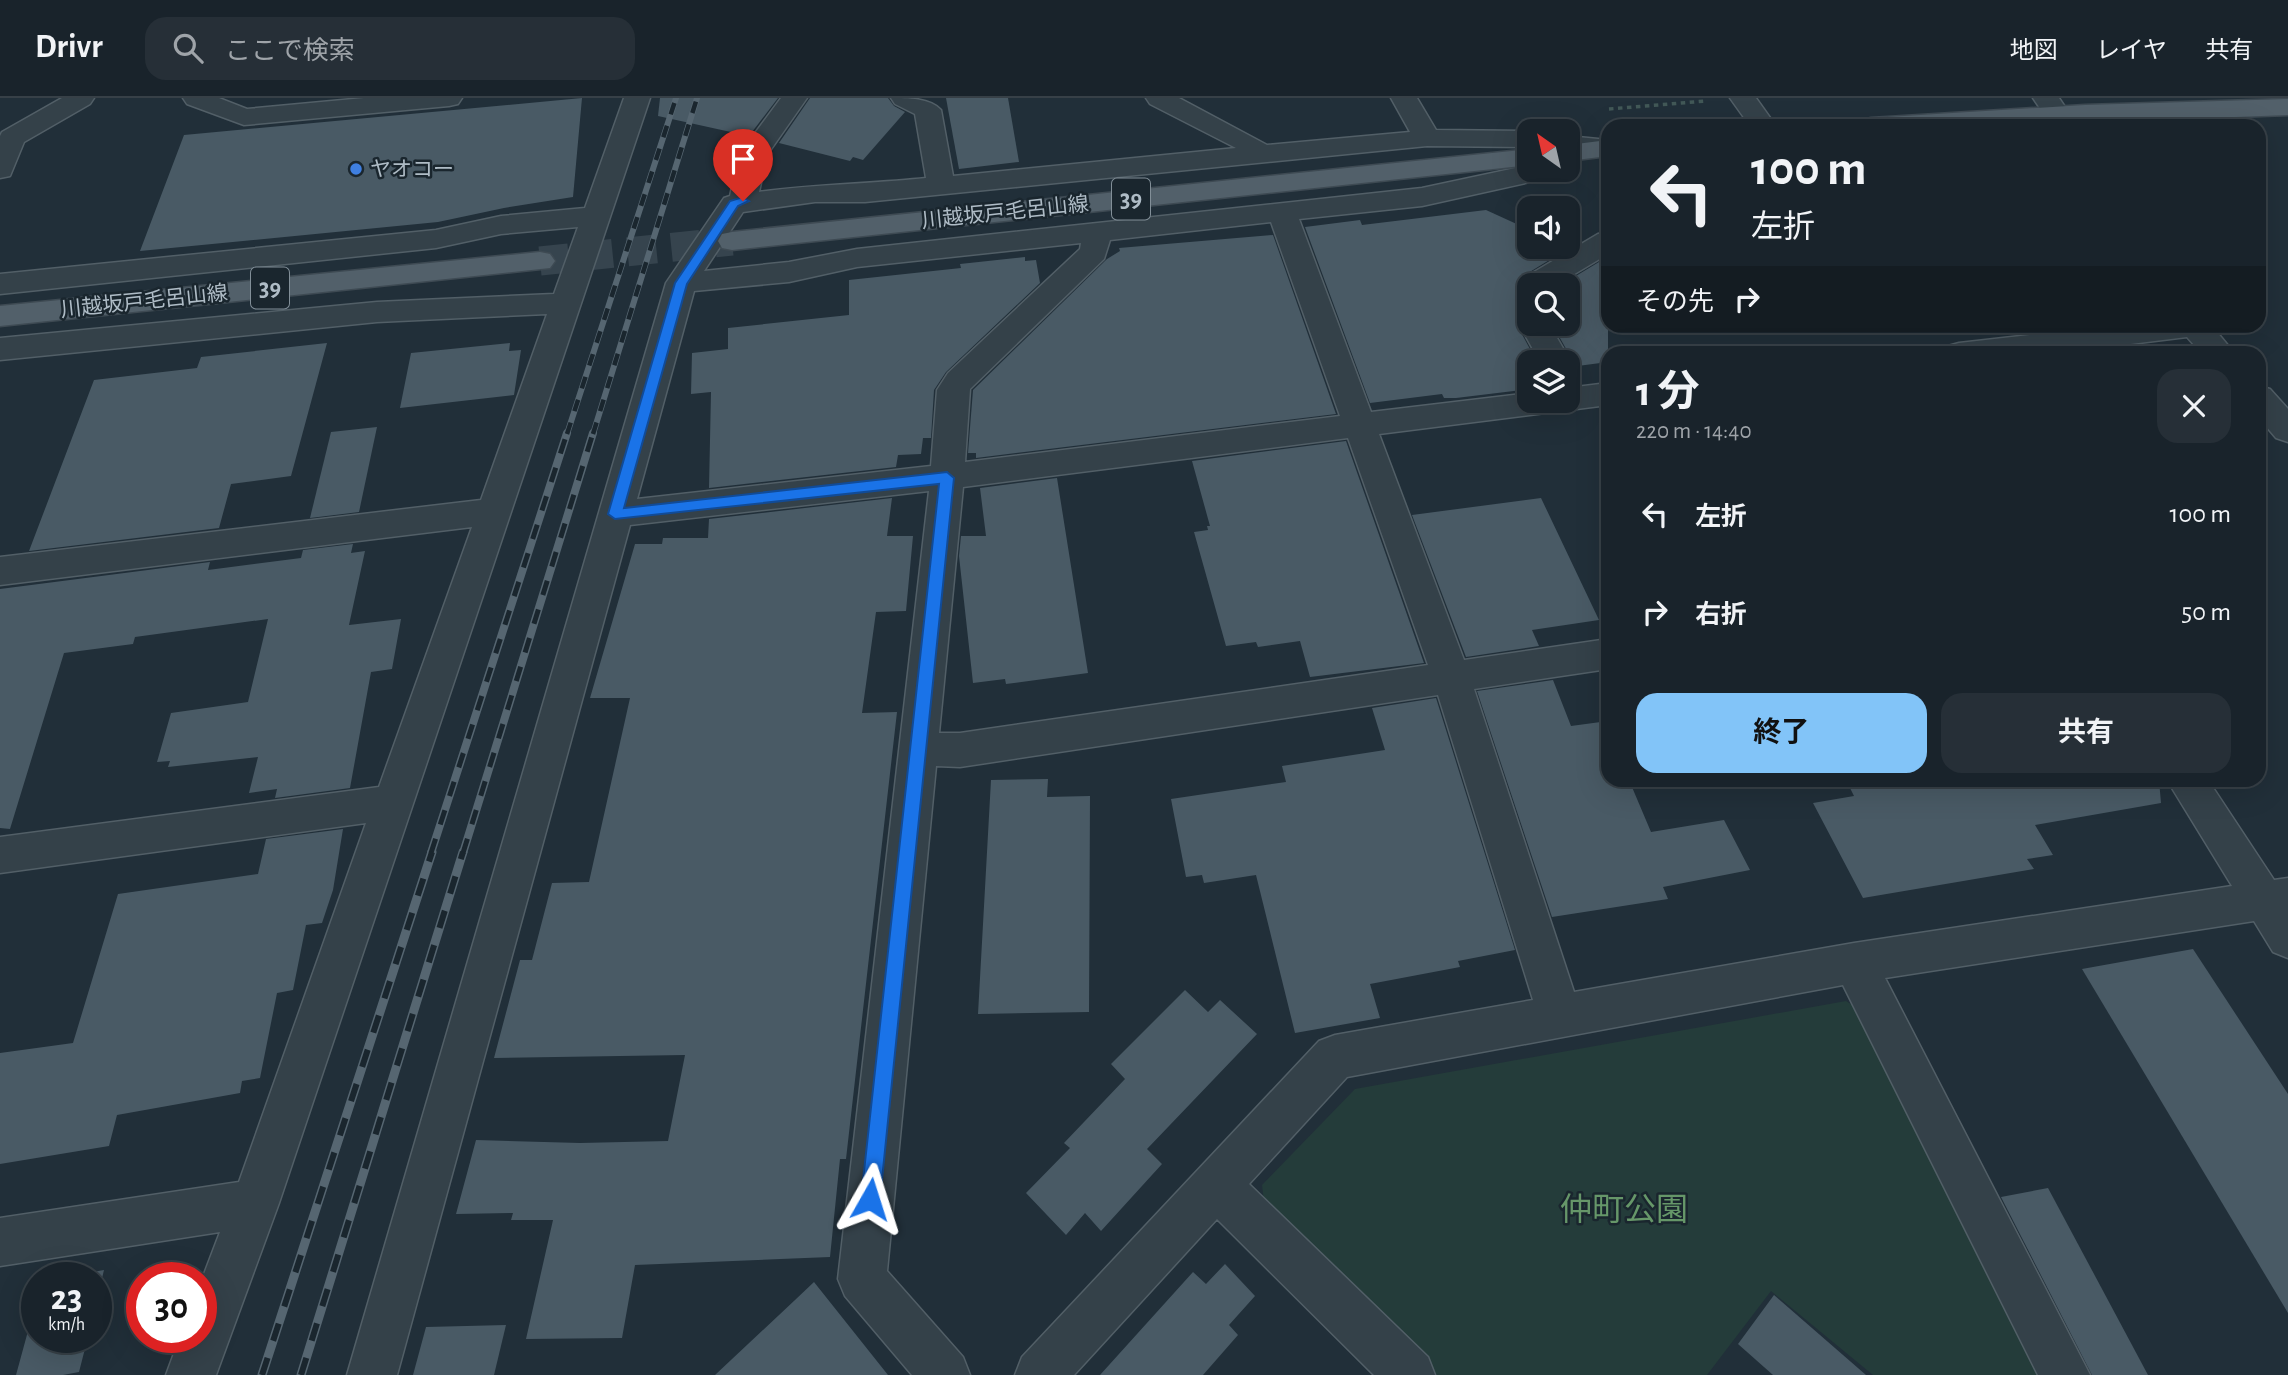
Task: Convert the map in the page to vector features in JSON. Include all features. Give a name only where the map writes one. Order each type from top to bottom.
[{"type":"main road","points":[[1971,119],[2056,113],[2288,107]]},
{"type":"main road","points":[[1580,152],[1601,149]]},
{"type":"main road","name":"川越坂戸毛呂山線","points":[[732,241],[1517,158]]},
{"type":"main road","name":"川越坂戸毛呂山線","points":[[0,316],[540,261]]},
{"type":"street","points":[[0,170],[12,138],[81,98]]},
{"type":"street","points":[[196,98],[244,117],[449,98]]},
{"type":"street","points":[[191,1375],[256,1203],[637,98]]},
{"type":"street","points":[[743,201],[753,155],[794,98]]},
{"type":"street","points":[[904,98],[939,104],[941,185]]},
{"type":"street","points":[[1159,98],[1262,153]]},
{"type":"street","points":[[1404,98],[1427,138]]},
{"type":"street","points":[[1743,98],[1757,119]]},
{"type":"street","points":[[372,1375],[681,283],[734,204],[815,193],[866,193],[1427,138],[1517,139]]},
{"type":"street","points":[[1580,145],[1601,147]]},
{"type":"street","points":[[1580,158],[1601,151]]},
{"type":"street","points":[[681,283],[789,272],[857,258],[1422,197],[1517,176]]},
{"type":"street","points":[[1282,212],[1451,676],[1561,1018]]},
{"type":"street","points":[[0,284],[436,239],[501,225],[596,216]]},
{"type":"street","points":[[945,1375],[862,1279],[947,478],[953,390],[959,381],[1094,252],[1097,232]]},
{"type":"street","points":[[1555,273],[1601,245]]},
{"type":"street","points":[[0,349],[377,312],[566,303]]},
{"type":"street","points":[[2026,346],[2134,333]]},
{"type":"street","points":[[2200,333],[2212,346]]},
{"type":"street","points":[[1580,395],[1601,394]]},
{"type":"street","points":[[615,514],[947,478],[1360,427],[1517,403]]},
{"type":"street","points":[[2266,405],[2288,430]]},
{"type":"street","points":[[0,570],[494,511]]},
{"type":"street","points":[[917,749],[960,750],[1601,655]]},
{"type":"street","points":[[2191,787],[2276,899],[2288,938]]},
{"type":"street","points":[[0,855],[394,802]]},
{"type":"street","points":[[1040,1375],[1335,1057],[1854,963],[2276,899]]},
{"type":"street","points":[[1854,963],[2065,1375]]},
{"type":"street","points":[[1217,1186],[1410,1375]]},
{"type":"street","points":[[0,1242],[256,1203]]},
{"type":"green space","name":"仲町公園","points":[[1846,1001],[1864,1013],[2041,1375],[1873,1375],[1771,1291],[1707,1375],[1437,1375],[1264,1202],[1262,1185],[1355,1089]]},
{"type":"building","points":[[582,98],[573,197],[438,222],[140,251],[184,135]]},
{"type":"building","points":[[660,98],[778,98],[749,136],[658,116]]},
{"type":"building","points":[[810,98],[888,98],[894,106],[905,112],[863,160],[853,157],[850,161],[779,143]]},
{"type":"building","points":[[946,98],[1008,98],[1019,162],[959,169]]},
{"type":"building","points":[[1486,210],[1517,224],[1517,259],[1551,259],[1528,273],[1517,273],[1517,336],[1523,336],[1531,350],[1517,350],[1517,391],[1456,398],[1444,398],[1442,394],[1370,403],[1305,227],[1360,220],[1362,225]]},
{"type":"building","points":[[1273,235],[1336,414],[976,458],[976,453],[968,453],[973,390],[1107,259],[1120,251],[1119,248]]},
{"type":"building","points":[[1025,257],[1025,261],[1036,260],[1040,283],[946,372],[934,390],[931,438],[923,438],[921,454],[898,455],[896,467],[709,488],[711,392],[691,394],[692,353],[728,349],[728,328],[849,315],[849,280],[961,268],[960,264]]},
{"type":"building","points":[[1599,262],[1601,333],[1608,333],[1608,346],[1601,346],[1601,363],[1580,366],[1580,350],[1567,350],[1559,336],[1580,336],[1580,274]]},
{"type":"building","points":[[327,343],[291,476],[231,484],[219,528],[29,551],[94,380],[197,368],[201,357]]},
{"type":"building","points":[[510,343],[509,351],[521,350],[514,395],[400,408],[411,353]]},
{"type":"building","points":[[377,427],[359,512],[310,518],[331,432]]},
{"type":"building","points":[[1346,441],[1424,663],[1310,677],[1300,641],[1258,647],[1256,642],[1226,646],[1194,532],[1208,530],[1207,526],[1210,526],[1192,461]]},
{"type":"building","points":[[1057,478],[1088,673],[1006,684],[1005,679],[973,683],[959,556],[961,536],[986,536],[980,488]]},
{"type":"building","points":[[892,498],[887,536],[913,536],[906,611],[876,612],[862,713],[897,712],[846,1159],[840,1159],[830,1257],[635,1265],[622,1338],[526,1339],[553,1220],[511,1220],[513,1213],[456,1214],[476,1140],[580,1143],[668,1141],[685,1055],[494,1058],[520,960],[532,960],[552,883],[589,882],[630,698],[590,698],[635,544],[662,544],[663,538],[708,538],[709,519]]},
{"type":"building","points":[[1541,498],[1599,620],[1532,630],[1539,646],[1466,657],[1412,515]]},
{"type":"building","points":[[353,544],[351,553],[365,551],[349,625],[401,619],[392,669],[371,672],[350,788],[275,798],[277,789],[249,793],[258,757],[168,767],[170,761],[157,762],[171,713],[248,702],[268,619],[135,637],[133,644],[64,653],[10,829],[0,828],[0,589],[210,562],[208,570],[301,558],[303,550]]},
{"type":"building","points":[[1553,680],[1571,726],[1601,722],[1601,787],[1632,787],[1651,832],[1724,820],[1750,870],[1663,887],[1668,899],[1552,917],[1477,691]]},
{"type":"building","points":[[1436,698],[1515,950],[1458,961],[1460,967],[1370,984],[1380,1018],[1295,1033],[1256,875],[1204,883],[1202,875],[1186,877],[1171,799],[1286,782],[1282,766],[1385,750],[1372,708]]},
{"type":"building","points":[[1048,779],[1047,797],[1090,796],[1089,1012],[978,1014],[991,780]]},
{"type":"building","points":[[1850,787],[2160,787],[2161,803],[2035,825],[2053,855],[2027,859],[2034,869],[1863,898],[1813,803],[1854,796]]},
{"type":"building","points":[[343,829],[333,890],[322,923],[306,925],[293,990],[277,993],[260,1078],[242,1081],[240,1093],[117,1115],[109,1146],[0,1164],[0,1053],[73,1043],[118,894],[258,874],[266,839]]},
{"type":"building","points":[[2193,949],[2288,1094],[2288,1313],[2082,969]]},
{"type":"building","points":[[1185,990],[1208,1012],[1220,1000],[1257,1034],[1147,1149],[1162,1164],[1101,1231],[1085,1213],[1066,1235],[1026,1193],[1070,1148],[1064,1143],[1125,1079],[1111,1064]]},
{"type":"building","points":[[2048,1188],[2148,1375],[2092,1375],[2001,1197]]},
{"type":"building","points":[[1225,1264],[1255,1296],[1229,1325],[1238,1335],[1203,1375],[1100,1375],[1193,1272],[1206,1284]]},
{"type":"building","points":[[814,1282],[888,1375],[715,1375],[795,1300]]},
{"type":"building","points":[[1774,1295],[1866,1375],[1773,1375],[1738,1344]]},
{"type":"building","points":[[506,1325],[494,1375],[413,1375],[426,1327]]},
{"type":"building","points":[[22,1353],[84,1353],[79,1372],[63,1375],[16,1375]]},
{"type":"tunnel","points":[[540,261],[732,241]]},
{"type":"railway","points":[[567,434],[676,98]]},
{"type":"railway","points":[[593,434],[697,98]]},
{"type":"railway","points":[[431,853],[567,433]]},
{"type":"railway","points":[[463,853],[593,433]]},
{"type":"railway","points":[[262,1375],[432,852]]},
{"type":"railway","points":[[301,1375],[463,852]]},
{"type":"place","name":"ヤオコー","points":[[356,169]]},
{"type":"route","points":[[743,201],[734,204],[681,283],[615,514],[947,478],[870,1199]]}]
